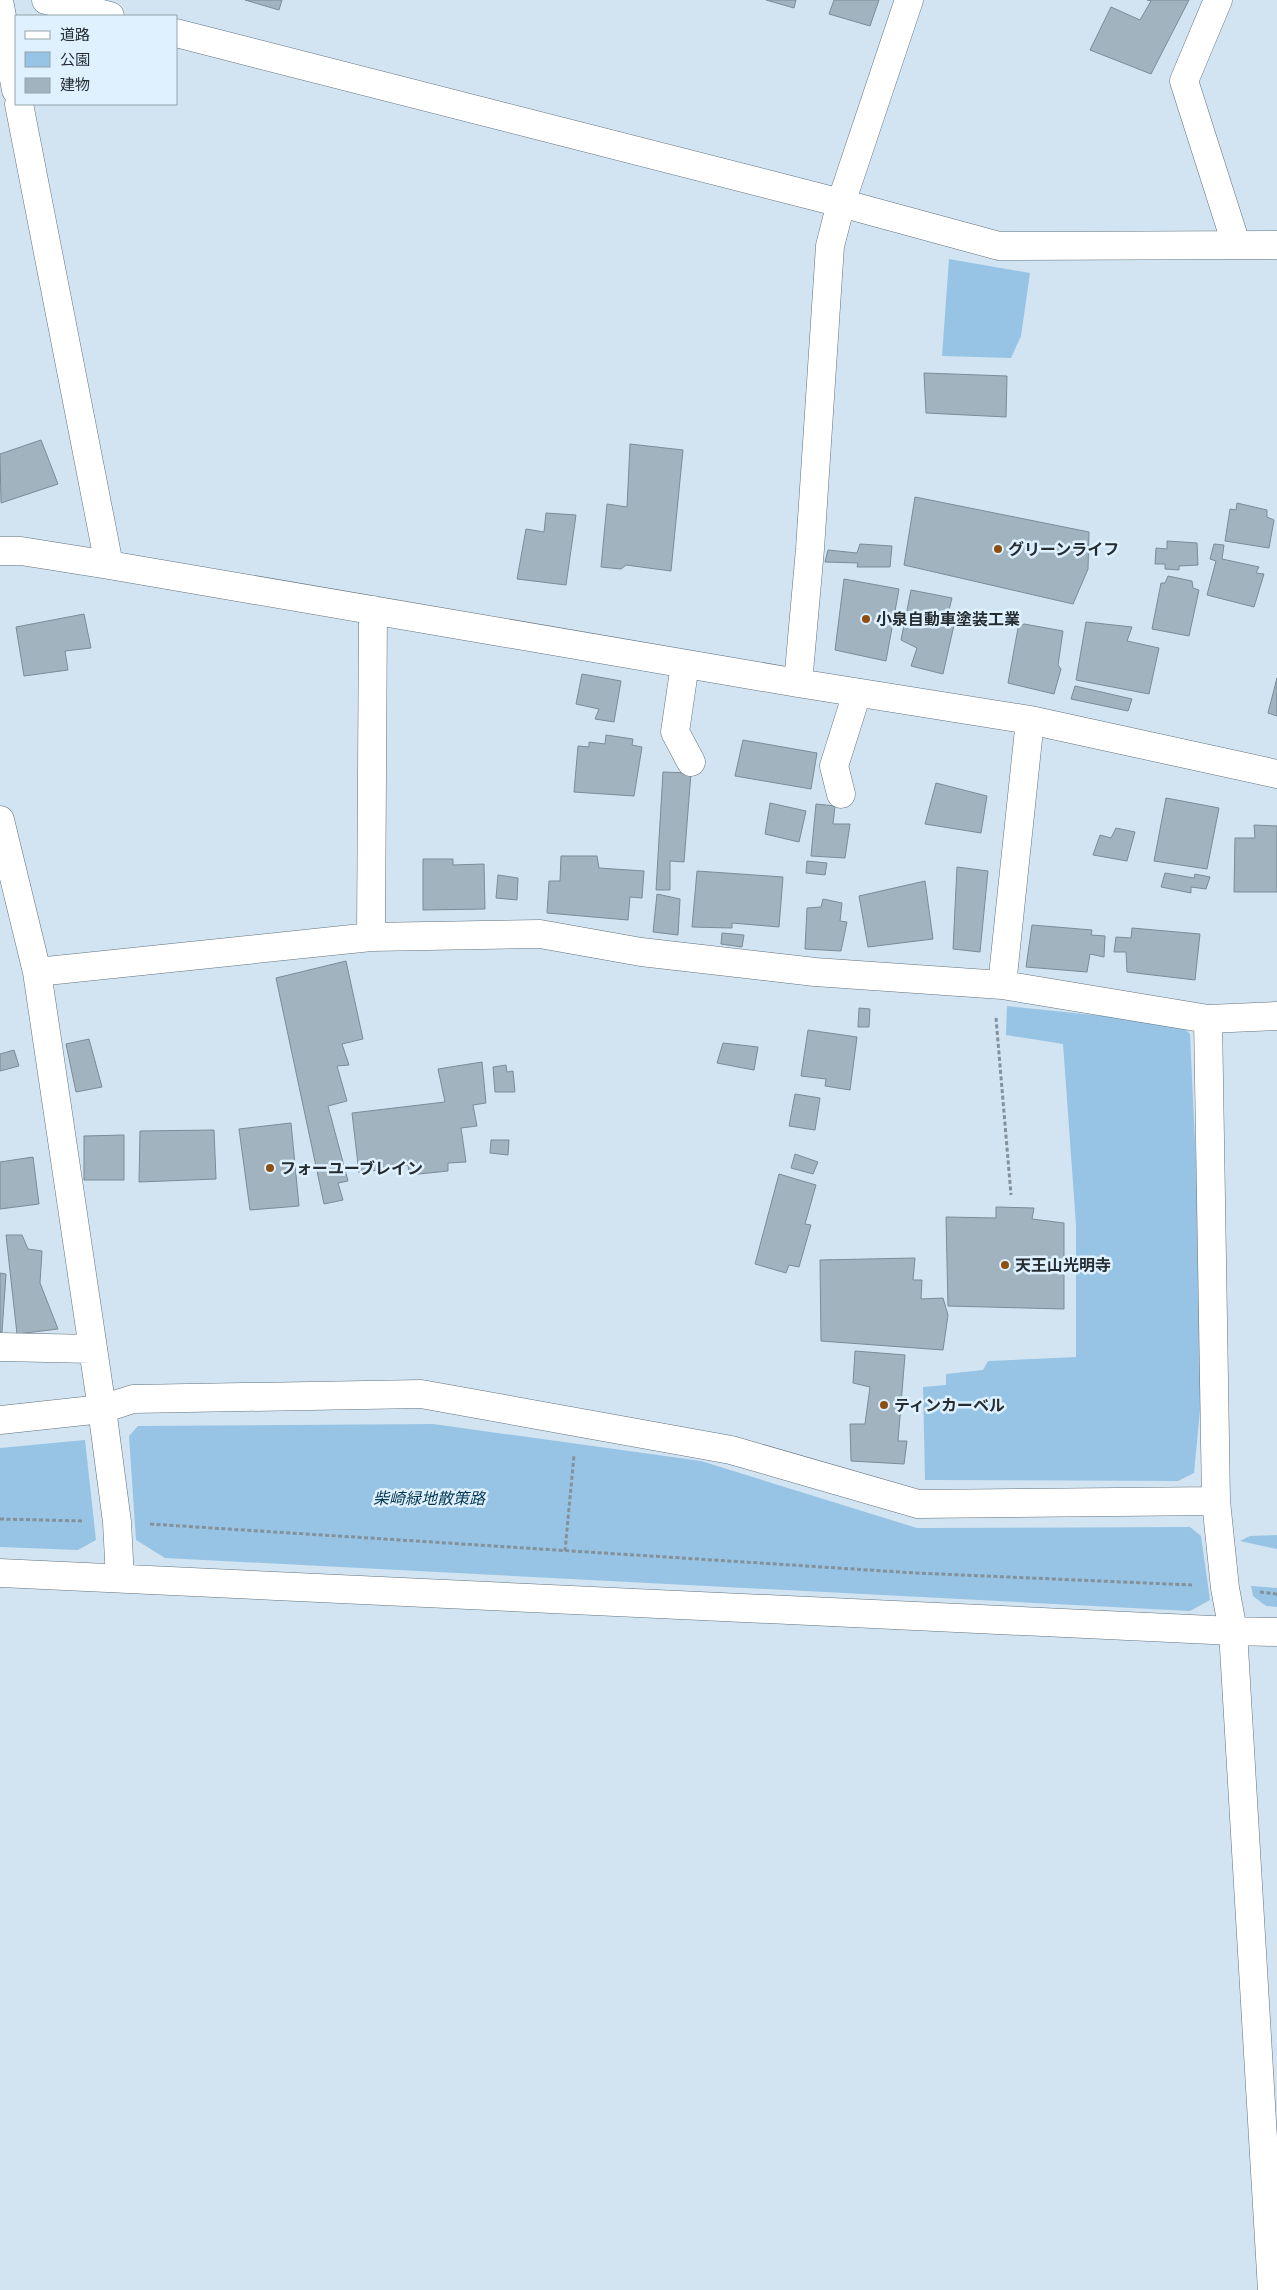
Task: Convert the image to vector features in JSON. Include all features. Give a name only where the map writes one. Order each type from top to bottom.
[{"type":"street","points":[[46,0],[106,15]]},
{"type":"street","points":[[798,683],[810,549],[830,246],[841,203],[909,0]]},
{"type":"street","points":[[1218,0],[1184,81],[1236,244]]},
{"type":"street","points":[[0,6],[15,85]]},
{"type":"street","points":[[178,34],[841,203],[999,246],[1277,245]]},
{"type":"street","points":[[19,105],[109,565]]},
{"type":"street","points":[[0,550],[21,550],[857,693],[1030,720],[1277,774]]},
{"type":"street","points":[[371,937],[373,610]]},
{"type":"street","points":[[685,664],[674,732],[691,762]]},
{"type":"street","points":[[841,794],[834,766],[857,693]]},
{"type":"street","points":[[1002,986],[1030,720]]},
{"type":"street","points":[[0,820],[36,972],[102,1409],[117,1522],[120,1578]]},
{"type":"street","points":[[36,972],[371,937],[540,934],[641,952],[815,972],[1002,986],[1208,1019],[1277,1016]]},
{"type":"street","points":[[1208,1019],[1216,1501],[1225,1588],[1233,1631],[1272,2290]]},
{"type":"street","points":[[0,1347],[92,1349]]},
{"type":"street","points":[[0,1420],[102,1409],[133,1399],[421,1394],[731,1450],[918,1504],[1216,1501]]},
{"type":"street","points":[[0,1573],[1277,1632]]},
{"type":"path","points":[[1002,986],[995,1020],[1011,1194]]},
{"type":"path","points":[[565,1551],[578,1422]]},
{"type":"path","points":[[0,1519],[117,1522],[916,1574],[1225,1588]]},
{"type":"green space","points":[[949,259],[1030,273],[1021,336],[1011,358],[942,356]]},
{"type":"green space","points":[[1007,1006],[1180,1024],[1190,1034],[1200,1250],[1201,1400],[1194,1473],[1178,1481],[925,1480],[923,1387],[946,1385],[946,1374],[983,1370],[988,1361],[1076,1357],[1076,1225],[1063,1044],[1006,1035]]},
{"type":"green space","name":"柴崎緑地散策路","points":[[433,1424],[701,1461],[917,1528],[1190,1527],[1201,1536],[1210,1600],[1190,1611],[165,1558],[136,1540],[129,1436],[138,1426]]},
{"type":"green space","points":[[85,1440],[96,1540],[78,1550],[0,1547],[0,1448]]},
{"type":"green space","points":[[1277,1535],[1277,1549],[1240,1541],[1250,1536]]},
{"type":"green space","points":[[1251,1586],[1277,1588],[1277,1607],[1266,1606],[1253,1596]]},
{"type":"building","points":[[245,0],[282,0],[279,10]]},
{"type":"building","points":[[766,0],[796,0],[794,8]]},
{"type":"building","points":[[834,0],[879,0],[870,26],[829,14]]},
{"type":"building","points":[[1147,0],[1189,0],[1151,74],[1090,50],[1111,7],[1140,20],[1151,1]]},
{"type":"building","points":[[924,373],[1007,376],[1006,417],[926,413]]},
{"type":"building","points":[[41,440],[58,484],[1,503],[0,454]]},
{"type":"building","points":[[630,444],[683,450],[671,571],[626,565],[621,569],[601,567],[607,504],[627,507]]},
{"type":"building","name":"グリーンライフ","points":[[915,497],[1089,532],[1088,569],[1073,604],[904,565]]},
{"type":"building","points":[[1237,503],[1267,510],[1267,517],[1274,520],[1269,548],[1225,541],[1230,509],[1236,510]]},
{"type":"building","points":[[546,513],[576,515],[566,585],[517,579],[526,529],[544,532]]},
{"type":"building","points":[[1167,541],[1197,543],[1198,565],[1179,566],[1179,570],[1165,569],[1165,564],[1155,564],[1156,548],[1167,549]]},
{"type":"building","points":[[860,544],[892,546],[890,567],[857,567],[858,563],[825,562],[828,550],[857,553]]},
{"type":"building","points":[[1214,544],[1224,545],[1222,559],[1259,567],[1256,573],[1264,574],[1254,607],[1207,595],[1216,561],[1210,559]]},
{"type":"building","points":[[1168,576],[1192,581],[1193,588],[1199,590],[1189,636],[1152,629],[1161,583],[1165,583]]},
{"type":"building","name":"小泉自動車塗装工業","points":[[844,579],[899,589],[886,661],[835,650]]},
{"type":"building","points":[[911,590],[952,598],[946,622],[954,625],[943,674],[911,666],[917,648],[901,640]]},
{"type":"building","points":[[84,614],[91,648],[65,651],[68,670],[24,676],[16,627]]},
{"type":"building","points":[[1086,622],[1132,627],[1127,641],[1159,648],[1149,694],[1076,680]]},
{"type":"building","points":[[1024,624],[1063,631],[1058,665],[1061,669],[1054,694],[1008,683],[1018,628]]},
{"type":"building","points":[[582,674],[621,681],[614,722],[595,719],[599,709],[576,704]]},
{"type":"building","points":[[1277,678],[1277,716],[1268,713]]},
{"type":"building","points":[[1075,686],[1132,699],[1128,711],[1071,699]]},
{"type":"building","points":[[606,735],[633,739],[632,745],[642,747],[634,796],[574,792],[578,746],[589,747],[589,742],[605,744]]},
{"type":"building","points":[[743,740],[817,753],[811,789],[735,776]]},
{"type":"building","points":[[663,772],[691,773],[684,862],[670,861],[670,890],[656,890]]},
{"type":"building","points":[[936,783],[987,796],[981,833],[925,824]]},
{"type":"building","points":[[1166,798],[1219,808],[1207,869],[1154,861]]},
{"type":"building","points":[[770,803],[806,811],[799,842],[765,834]]},
{"type":"building","points":[[816,804],[835,806],[833,824],[850,824],[845,858],[811,856]]},
{"type":"building","points":[[1254,825],[1277,826],[1277,892],[1234,892],[1235,838],[1255,838]]},
{"type":"building","points":[[1116,828],[1135,832],[1127,861],[1093,855],[1100,835],[1111,838]]},
{"type":"building","points":[[561,856],[597,856],[599,868],[644,871],[642,898],[630,897],[628,920],[547,913],[549,881],[560,881]]},
{"type":"building","points":[[423,859],[453,859],[453,865],[484,864],[485,909],[423,910]]},
{"type":"building","points":[[807,861],[827,863],[825,875],[806,873]]},
{"type":"building","points":[[957,867],[988,871],[980,952],[953,949]]},
{"type":"building","points":[[697,871],[783,877],[779,927],[732,923],[732,928],[692,927]]},
{"type":"building","points":[[1165,873],[1194,878],[1195,874],[1210,877],[1206,889],[1191,887],[1191,893],[1161,887]]},
{"type":"building","points":[[498,875],[518,878],[517,900],[496,898]]},
{"type":"building","points":[[925,881],[933,939],[868,947],[859,896]]},
{"type":"building","points":[[657,894],[680,899],[678,935],[653,932]]},
{"type":"building","points":[[823,899],[842,903],[840,921],[847,922],[841,951],[805,949],[807,908],[821,907]]},
{"type":"building","points":[[1032,925],[1092,930],[1091,935],[1105,936],[1104,957],[1090,954],[1087,972],[1026,967]]},
{"type":"building","points":[[1132,928],[1200,934],[1195,980],[1127,972],[1126,952],[1114,952],[1116,937],[1131,938]]},
{"type":"building","points":[[722,933],[744,935],[742,947],[721,944]]},
{"type":"building","points":[[346,961],[363,1039],[342,1044],[349,1065],[337,1066],[347,1101],[328,1106],[348,1181],[338,1183],[343,1200],[324,1204],[276,978]]},
{"type":"building","points":[[859,1008],[870,1009],[869,1027],[858,1027]]},
{"type":"building","points":[[808,1030],[857,1037],[850,1090],[825,1086],[826,1079],[801,1076]]},
{"type":"building","points":[[89,1039],[102,1087],[76,1092],[66,1044]]},
{"type":"building","points":[[723,1043],[758,1047],[754,1070],[717,1063]]},
{"type":"building","points":[[14,1050],[19,1066],[0,1071],[0,1054]]},
{"type":"building","points":[[482,1062],[486,1103],[473,1105],[477,1126],[461,1128],[466,1162],[448,1163],[448,1171],[409,1175],[408,1165],[359,1173],[352,1113],[445,1102],[438,1069]]},
{"type":"building","points":[[506,1065],[507,1072],[513,1071],[515,1092],[495,1092],[493,1067]]},
{"type":"building","points":[[795,1094],[820,1098],[815,1130],[789,1126]]},
{"type":"building","name":"フォーユーブレイン","points":[[291,1123],[299,1206],[250,1210],[239,1129]]},
{"type":"building","points":[[214,1130],[216,1179],[139,1182],[140,1131]]},
{"type":"building","points":[[124,1135],[124,1180],[84,1180],[84,1136]]},
{"type":"building","points":[[491,1140],[509,1140],[508,1155],[490,1153]]},
{"type":"building","points":[[795,1154],[818,1162],[813,1174],[791,1168]]},
{"type":"building","points":[[33,1157],[39,1204],[0,1209],[0,1162]]},
{"type":"building","points":[[779,1174],[816,1185],[805,1224],[811,1225],[799,1267],[789,1265],[786,1273],[755,1264]]},
{"type":"building","name":"天王山光明寺","points":[[996,1207],[1034,1208],[1032,1219],[1064,1223],[1064,1309],[948,1306],[946,1217],[996,1218]]},
{"type":"building","points":[[6,1235],[22,1235],[28,1249],[42,1251],[40,1283],[58,1329],[17,1334]]},
{"type":"building","points":[[915,1258],[913,1280],[922,1280],[921,1299],[943,1298],[948,1315],[943,1350],[821,1341],[820,1260]]},
{"type":"building","points":[[0,1273],[6,1274],[2,1332],[0,1332]]},
{"type":"building","name":"ティンカーベル","points":[[855,1351],[905,1355],[898,1441],[907,1441],[904,1464],[851,1461],[850,1424],[865,1424],[870,1387],[853,1383]]},
{"type":"place","name":"グリーンライフ","points":[[998,549]]},
{"type":"place","name":"小泉自動車塗装工業","points":[[866,619]]},
{"type":"place","name":"フォーユーブレイン","points":[[270,1168]]},
{"type":"place","name":"天王山光明寺","points":[[1005,1265]]},
{"type":"place","name":"ティンカーベル","points":[[884,1405]]}]
